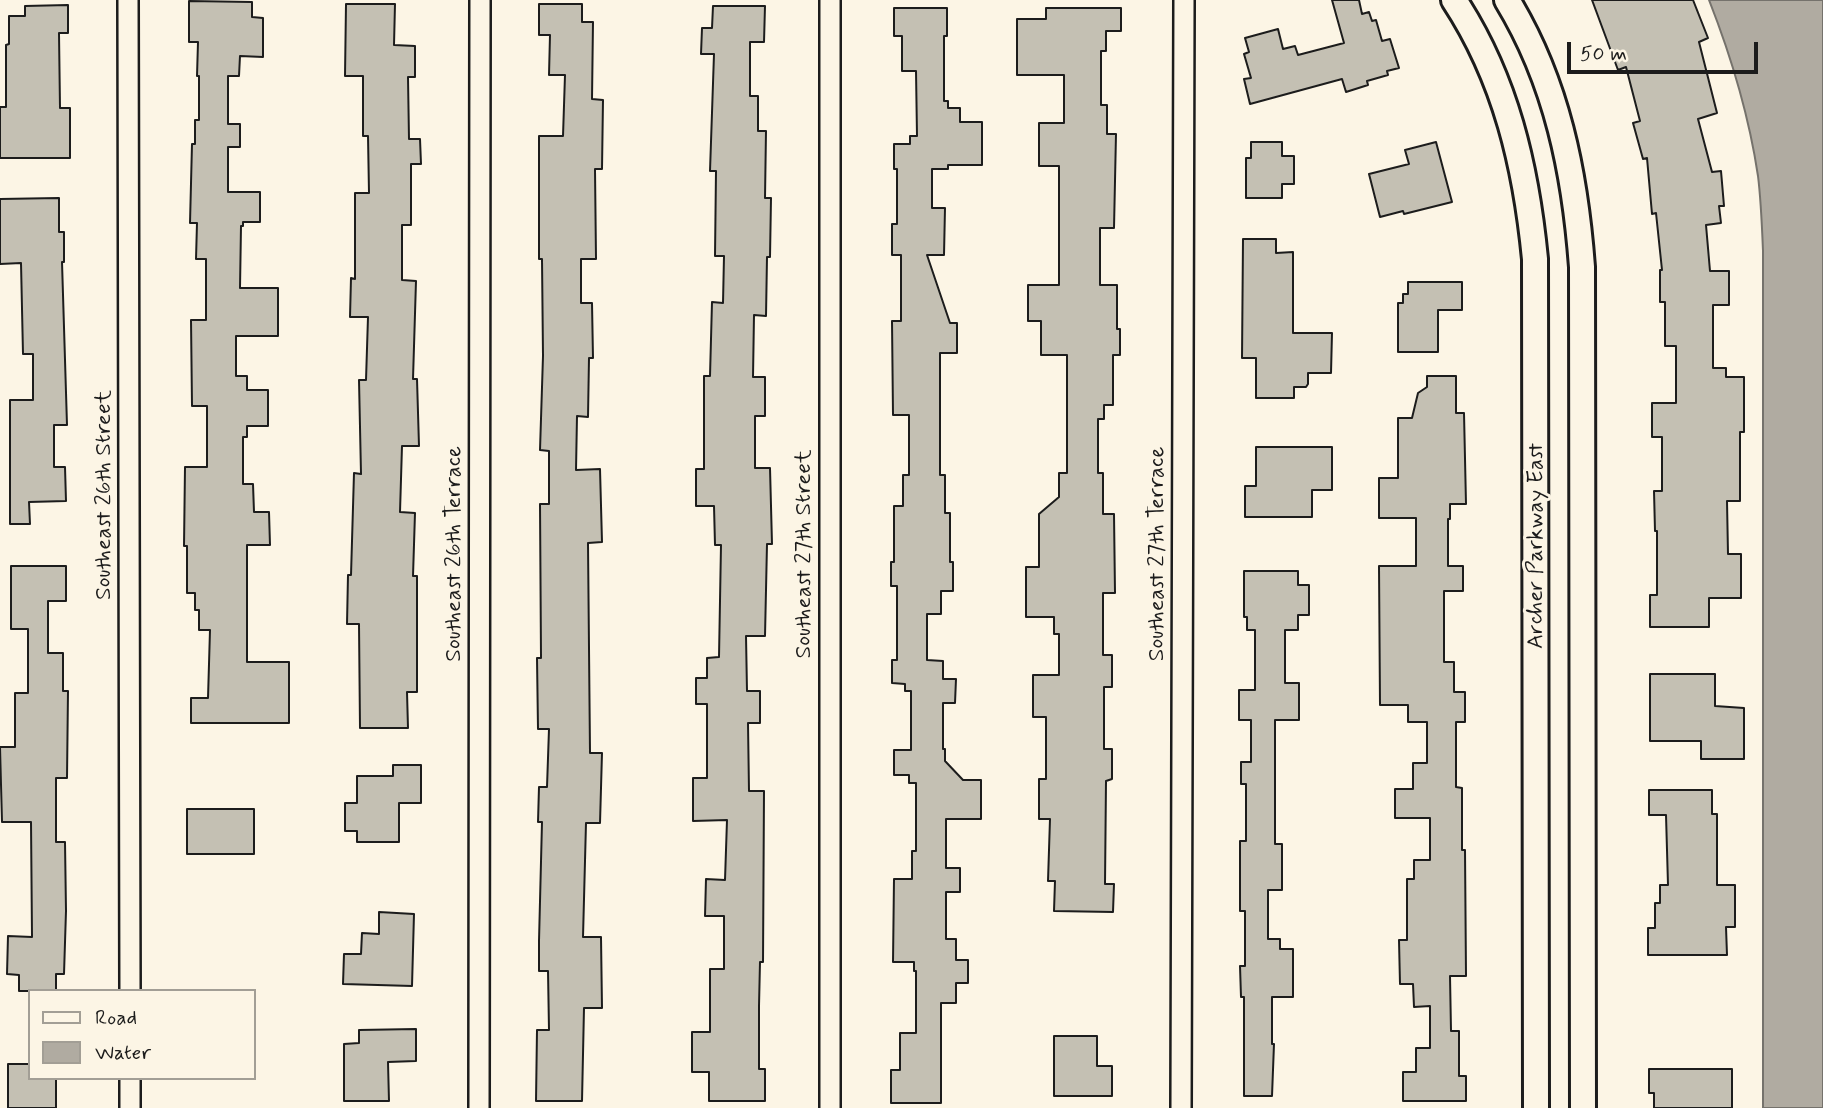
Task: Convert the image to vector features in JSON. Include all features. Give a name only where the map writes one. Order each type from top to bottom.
[{"type":"street","name":"Southeast 26th Street","points":[[128,0],[130,989]]},
{"type":"street","name":"Southeast 26th Terrace","points":[[479,1108],[480,0]]},
{"type":"street","name":"Southeast 27th Street","points":[[830,0],[830,1108]]},
{"type":"street","name":"Southeast 27th Terrace","points":[[1181,1108],[1184,0]]},
{"type":"street","name":"Archer Parkway East","points":[[1454,0],[1495,78],[1509,116],[1520,154],[1535,259],[1536,1108]]},
{"type":"street","name":"Archer Parkway East","points":[[1507,0],[1532,47],[1548,86],[1567,150],[1581,254],[1583,1108]]},
{"type":"street","points":[[130,1080],[130,1108]]},
{"type":"water","points":[[1709,0],[1823,0],[1823,1108],[1763,1108],[1762,223],[1758,176],[1750,131],[1732,64]]},
{"type":"building","points":[[1332,0],[1359,0],[1362,14],[1369,12],[1372,21],[1376,20],[1382,41],[1390,39],[1399,68],[1387,71],[1388,75],[1367,81],[1368,85],[1346,92],[1342,79],[1250,104],[1244,79],[1251,78],[1244,54],[1249,52],[1245,38],[1278,29],[1283,49],[1295,46],[1298,55],[1344,43]]},
{"type":"building","points":[[1592,0],[1693,0],[1708,38],[1699,42],[1717,113],[1698,119],[1712,172],[1721,171],[1724,206],[1719,206],[1721,223],[1706,225],[1710,271],[1729,271],[1729,305],[1713,305],[1713,368],[1726,368],[1726,377],[1744,377],[1744,432],[1740,432],[1740,501],[1727,501],[1728,554],[1741,554],[1741,598],[1709,598],[1709,627],[1650,627],[1650,595],[1657,595],[1654,491],[1662,491],[1662,437],[1652,437],[1652,403],[1676,403],[1676,346],[1665,346],[1665,302],[1660,302],[1662,270],[1656,213],[1652,214],[1647,158],[1643,159],[1633,123],[1640,121],[1626,67],[1618,70]]},
{"type":"building","points":[[189,1],[252,2],[252,17],[263,18],[263,57],[240,56],[239,76],[228,76],[228,124],[240,124],[240,147],[228,147],[228,192],[260,192],[260,222],[243,222],[241,226],[240,288],[278,288],[278,336],[236,336],[236,376],[247,376],[247,390],[268,390],[268,426],[247,426],[247,437],[243,437],[243,484],[253,484],[254,512],[269,512],[270,545],[247,545],[247,662],[289,662],[289,723],[191,723],[191,698],[208,698],[210,630],[199,630],[199,610],[195,610],[195,593],[187,593],[187,546],[184,546],[185,467],[207,467],[207,406],[192,406],[191,320],[206,320],[206,259],[196,259],[197,223],[190,223],[192,144],[195,144],[195,120],[199,120],[199,76],[198,42],[189,42]]},
{"type":"building","points":[[346,4],[395,4],[394,45],[415,46],[415,77],[408,77],[409,139],[420,139],[421,164],[411,164],[411,225],[402,225],[402,280],[416,281],[413,379],[417,379],[419,446],[402,446],[400,512],[415,513],[413,576],[417,576],[417,692],[407,692],[408,728],[360,728],[359,624],[347,624],[354,473],[361,474],[359,380],[366,380],[368,317],[350,317],[351,278],[355,279],[355,193],[369,193],[368,136],[363,136],[363,76],[345,76]]},
{"type":"building","points":[[539,4],[582,4],[582,22],[593,22],[592,99],[603,100],[602,169],[595,169],[596,259],[581,259],[581,303],[592,303],[593,358],[589,358],[588,417],[577,416],[576,470],[600,469],[602,542],[588,543],[590,753],[602,753],[600,823],[586,823],[583,937],[601,937],[602,1008],[584,1008],[582,1101],[536,1101],[537,1030],[549,1030],[548,971],[539,971],[542,822],[538,822],[539,787],[547,787],[549,729],[538,729],[537,658],[541,658],[540,504],[549,504],[549,451],[540,450],[543,356],[542,259],[539,259],[539,136],[563,136],[565,75],[549,75],[550,35],[539,35]]},
{"type":"building","points":[[68,5],[68,33],[59,33],[60,108],[70,108],[70,158],[0,158],[0,107],[6,107],[9,16],[25,16],[25,6]]},
{"type":"building","points":[[713,6],[765,6],[764,42],[750,42],[750,96],[758,96],[758,131],[766,131],[765,198],[771,198],[766,316],[754,315],[753,377],[765,377],[765,416],[755,416],[755,468],[770,468],[772,544],[767,544],[765,636],[746,636],[747,691],[760,691],[760,723],[748,723],[749,791],[764,791],[759,1069],[765,1069],[765,1101],[709,1101],[709,1072],[692,1072],[692,1032],[710,1032],[710,969],[724,969],[724,916],[705,916],[706,879],[725,880],[727,820],[693,821],[693,778],[707,778],[707,704],[696,704],[696,678],[707,678],[707,658],[719,657],[721,545],[715,545],[714,506],[696,506],[696,469],[704,469],[704,376],[710,376],[712,302],[723,303],[724,256],[715,256],[716,171],[710,171],[714,54],[701,54],[702,28],[712,28]]},
{"type":"building","points":[[894,8],[947,8],[944,101],[948,101],[948,108],[960,108],[960,122],[982,122],[982,165],[948,165],[948,169],[932,169],[932,208],[945,208],[944,255],[927,255],[950,323],[957,323],[957,353],[940,353],[940,475],[945,475],[945,513],[950,513],[953,591],[941,591],[941,614],[927,614],[927,660],[943,661],[943,679],[956,679],[955,703],[943,703],[945,761],[963,780],[981,780],[981,819],[946,819],[946,868],[960,868],[960,892],[946,892],[946,939],[956,939],[956,960],[968,960],[968,983],[956,983],[956,1003],[941,1003],[941,1103],[891,1103],[891,1070],[900,1070],[900,1033],[916,1033],[914,962],[893,962],[894,879],[912,879],[912,851],[916,851],[916,783],[909,783],[909,775],[894,775],[894,750],[911,750],[911,691],[905,691],[905,684],[892,683],[892,660],[897,660],[897,586],[891,586],[894,506],[903,506],[903,475],[909,475],[909,415],[893,415],[892,321],[901,321],[901,255],[892,255],[892,224],[897,224],[894,144],[910,144],[910,136],[917,136],[916,71],[902,71],[902,36],[894,36]]},
{"type":"building","points":[[1046,8],[1121,8],[1121,31],[1106,31],[1106,51],[1101,51],[1101,105],[1107,105],[1107,134],[1116,134],[1114,228],[1100,228],[1100,285],[1117,285],[1117,329],[1120,329],[1120,355],[1113,355],[1113,405],[1104,405],[1104,419],[1098,419],[1098,473],[1103,473],[1103,514],[1114,514],[1115,593],[1103,593],[1103,655],[1112,655],[1112,687],[1104,687],[1104,749],[1112,749],[1112,779],[1106,781],[1105,884],[1114,884],[1113,912],[1054,911],[1055,881],[1048,881],[1050,819],[1039,819],[1039,779],[1046,779],[1046,717],[1033,717],[1033,675],[1059,675],[1059,634],[1054,634],[1054,617],[1026,617],[1026,567],[1039,567],[1039,514],[1059,497],[1059,473],[1067,473],[1067,355],[1041,355],[1041,321],[1028,321],[1028,285],[1059,285],[1059,166],[1039,166],[1039,123],[1064,123],[1064,75],[1017,75],[1017,19],[1046,19]]},
{"type":"building","points":[[1251,142],[1282,142],[1282,156],[1294,156],[1294,184],[1282,184],[1282,198],[1246,198],[1246,158],[1251,158]]},
{"type":"building","points":[[1436,142],[1452,202],[1380,217],[1369,174],[1409,164],[1405,150]]},
{"type":"building","points":[[59,198],[59,232],[64,232],[62,262],[67,425],[54,425],[54,467],[65,467],[66,501],[29,502],[30,524],[10,524],[10,400],[33,400],[33,354],[23,354],[21,263],[0,264],[0,199]]},
{"type":"building","points":[[1243,239],[1276,239],[1276,253],[1293,252],[1293,333],[1332,333],[1331,373],[1308,373],[1306,387],[1294,387],[1294,398],[1256,398],[1256,358],[1242,358]]},
{"type":"building","points":[[1408,282],[1462,282],[1462,310],[1438,310],[1438,352],[1398,352],[1398,303],[1403,303],[1403,294],[1408,294]]},
{"type":"building","points":[[1427,376],[1456,376],[1456,413],[1464,413],[1466,504],[1450,504],[1448,519],[1448,566],[1463,566],[1463,591],[1444,591],[1444,662],[1454,662],[1454,692],[1465,692],[1465,722],[1456,722],[1456,787],[1462,788],[1466,976],[1450,976],[1451,1031],[1459,1031],[1459,1076],[1466,1076],[1466,1101],[1403,1101],[1403,1072],[1416,1072],[1416,1048],[1430,1048],[1430,1006],[1414,1007],[1413,984],[1400,984],[1399,940],[1407,940],[1407,879],[1414,879],[1414,860],[1430,860],[1430,818],[1395,818],[1395,789],[1413,789],[1413,763],[1427,763],[1427,722],[1408,722],[1408,705],[1380,705],[1379,566],[1416,566],[1416,518],[1379,518],[1379,478],[1398,478],[1398,418],[1412,418],[1418,393],[1427,387]]},
{"type":"building","points":[[1256,447],[1332,447],[1332,490],[1312,490],[1312,517],[1245,517],[1245,486],[1256,486]]},
{"type":"building","points":[[11,566],[66,566],[66,601],[48,601],[48,653],[63,653],[63,691],[68,691],[67,778],[56,778],[56,842],[65,842],[66,911],[64,974],[56,974],[56,989],[19,991],[19,975],[7,974],[8,936],[32,937],[31,822],[2,822],[0,747],[15,747],[15,693],[28,693],[28,629],[11,629]]},
{"type":"building","points":[[1244,571],[1298,571],[1298,585],[1309,585],[1309,615],[1298,615],[1298,630],[1285,630],[1285,683],[1299,683],[1299,720],[1275,720],[1275,844],[1282,844],[1282,890],[1268,890],[1268,939],[1280,939],[1280,949],[1293,949],[1293,997],[1272,997],[1272,1096],[1244,1096],[1244,997],[1241,997],[1240,966],[1245,966],[1245,911],[1240,911],[1240,841],[1246,841],[1246,784],[1241,784],[1241,762],[1251,762],[1251,720],[1239,720],[1239,690],[1255,690],[1255,630],[1247,630],[1247,617],[1244,617]]},
{"type":"building","points":[[1650,674],[1715,674],[1715,706],[1744,708],[1744,759],[1701,759],[1701,741],[1650,741]]},
{"type":"building","points":[[393,765],[421,765],[421,803],[399,803],[399,842],[357,842],[357,831],[345,831],[345,803],[357,803],[357,776],[393,776]]},
{"type":"building","points":[[1649,790],[1712,790],[1712,814],[1717,814],[1717,885],[1735,885],[1735,927],[1726,927],[1727,955],[1648,955],[1648,928],[1655,928],[1655,903],[1660,903],[1660,885],[1668,885],[1666,815],[1649,815]]},
{"type":"building","points":[[187,809],[254,809],[254,854],[187,854]]},
{"type":"building","points":[[379,912],[414,914],[412,986],[343,984],[344,954],[361,954],[362,933],[379,934]]},
{"type":"building","points":[[416,1029],[416,1061],[388,1062],[389,1101],[344,1101],[344,1044],[359,1043],[359,1030]]},
{"type":"building","points":[[1054,1036],[1097,1036],[1097,1066],[1112,1066],[1112,1096],[1054,1096]]},
{"type":"building","points":[[8,1064],[28,1064],[28,1080],[56,1080],[56,1108],[8,1108]]},
{"type":"building","points":[[1649,1069],[1732,1069],[1732,1108],[1654,1108],[1654,1093],[1649,1093]]}]
